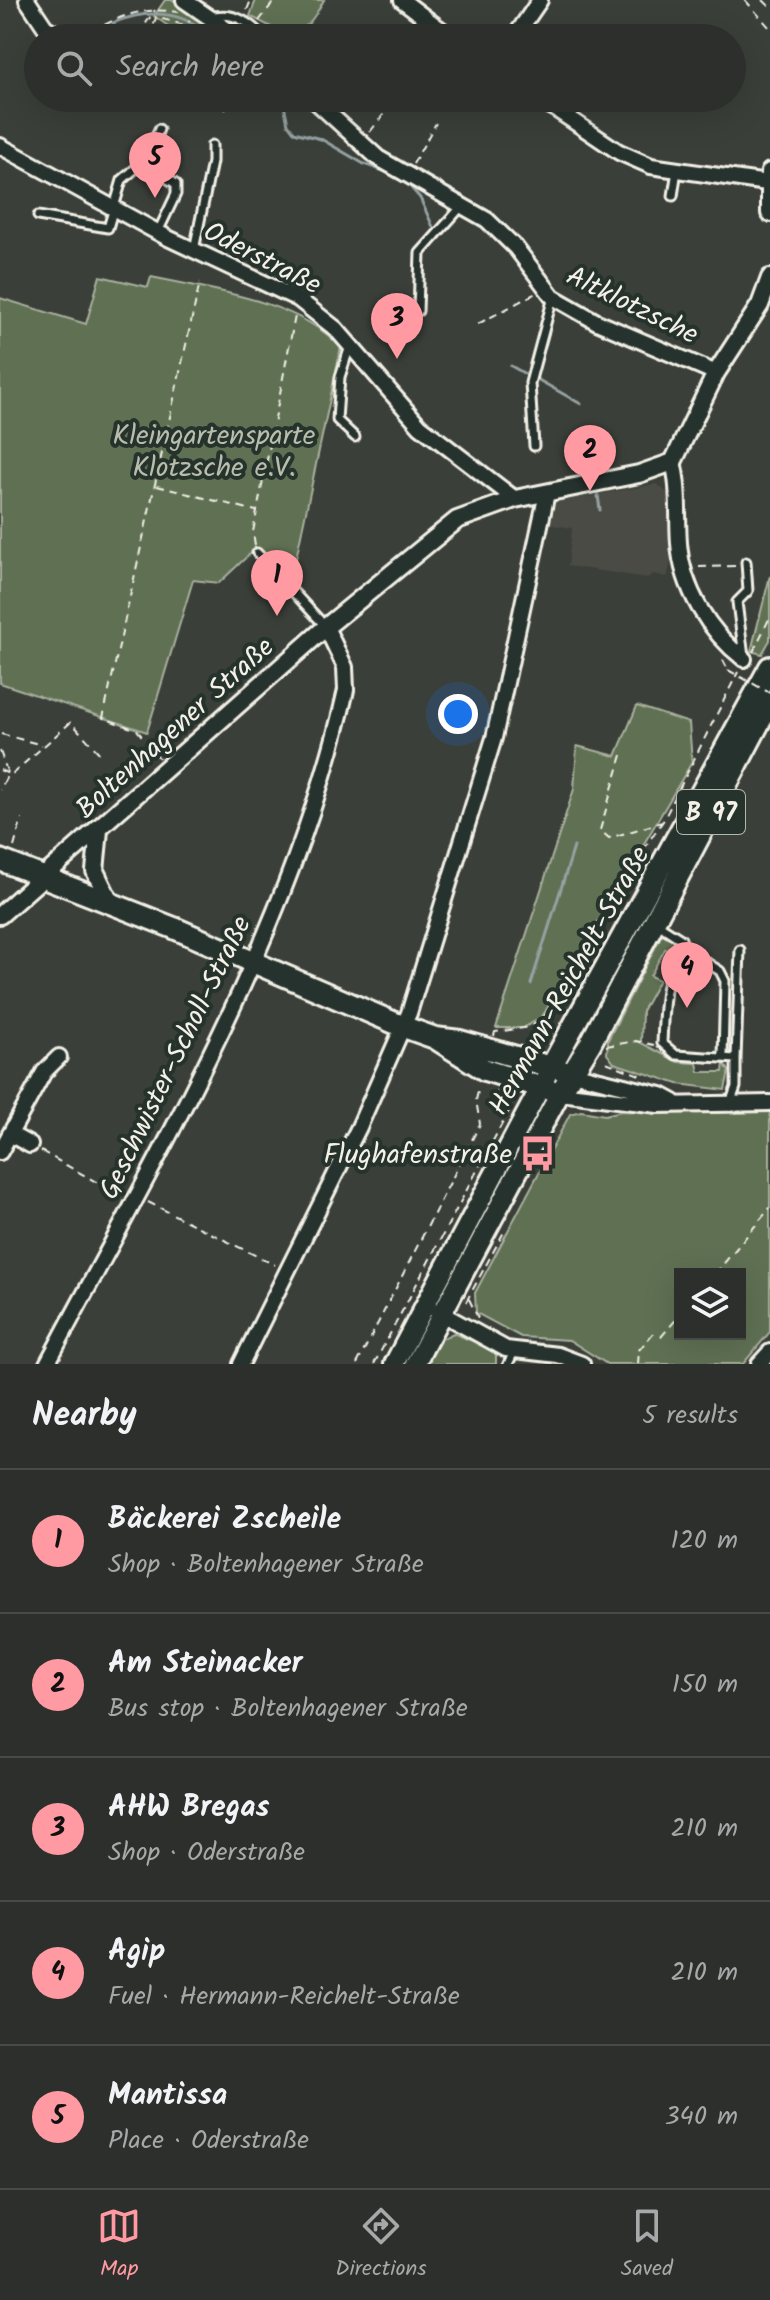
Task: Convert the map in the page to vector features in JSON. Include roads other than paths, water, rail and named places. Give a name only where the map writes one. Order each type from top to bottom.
[{"type":"main road","name":"Hermann-Reichelt-Straße","points":[[550,1091],[551,1067],[770,667]]},
{"type":"main road","name":"Hermann-Reichelt-Straße","points":[[394,1364],[433,1310],[550,1091],[572,1073],[770,702]]},
{"type":"main road","points":[[7,853],[44,877],[404,1027],[435,1038],[460,1041],[572,1073]]},
{"type":"main road","points":[[435,1038],[485,1070],[550,1091]]},
{"type":"main road","name":"Hermann-Reichelt-Straße","points":[[415,1364],[433,1310]]},
{"type":"street","points":[[27,0],[43,24]]},
{"type":"street","points":[[402,0],[434,24]]},
{"type":"street","points":[[524,24],[540,0]]},
{"type":"street","points":[[182,6],[220,24]]},
{"type":"street","name":"Altklotzsche","points":[[326,112],[360,145],[487,220],[516,248],[548,293],[597,322],[716,373]]},
{"type":"street","points":[[560,112],[619,152],[651,166],[769,177],[770,213]]},
{"type":"street","name":"Oderstraße","points":[[0,146],[116,206],[158,232],[298,299],[336,329],[420,426],[515,499]]},
{"type":"street","points":[[744,659],[726,645],[698,607],[679,548],[673,462],[716,373],[765,307],[770,278]]},
{"type":"street","name":"Boltenhagener Straße","points":[[0,915],[326,627],[444,528],[484,508],[515,499],[673,462]]},
{"type":"street","points":[[241,1364],[404,1027],[439,927],[494,738],[547,493]]},
{"type":"street","name":"Geschwister-Scholl-Straße","points":[[47,1364],[196,1086],[254,963],[300,847],[346,690],[345,667],[326,627]]},
{"type":"street","points":[[99,830],[95,871],[110,902]]},
{"type":"street","points":[[0,1152],[44,1072],[59,1057]]},
{"type":"street","points":[[572,1073],[661,1095],[675,1102]]},
{"type":"street","points":[[550,1091],[658,1105],[675,1102],[770,1103]]},
{"type":"street","points":[[10,1134],[30,1145]]},
{"type":"street","points":[[433,1310],[511,1358],[558,1355],[582,1364]]},
{"type":"street","points":[[759,1364],[770,1352]]},
{"type":"lane","points":[[211,17],[225,13],[248,24]]},
{"type":"lane","points":[[38,216],[108,228],[126,173],[153,152],[159,129]]},
{"type":"lane","points":[[194,250],[212,145]]},
{"type":"lane","points":[[142,163],[176,184],[176,194],[158,232]]},
{"type":"lane","points":[[673,196],[677,170]]},
{"type":"lane","points":[[418,311],[420,253],[463,205]]},
{"type":"lane","points":[[534,446],[530,383],[548,293]]},
{"type":"lane","points":[[350,346],[340,377],[337,420],[355,437]]},
{"type":"lane","points":[[257,553],[326,627]]},
{"type":"lane","points":[[744,659],[737,602],[748,591],[746,564]]},
{"type":"lane","points":[[652,922],[681,939],[685,949],[683,961],[668,981],[664,1046],[676,1055],[736,1059]]},
{"type":"lane","points":[[685,949],[720,971],[725,981],[723,1056]]},
{"type":"lane","points":[[730,1104],[736,1087],[740,950]]},
{"type":"waterway","points":[[113,23],[137,16],[163,14],[193,24]]},
{"type":"waterway","points":[[285,112],[294,132],[321,139],[364,164],[392,174]]},
{"type":"waterway","points":[[407,183],[420,198],[433,227]]},
{"type":"waterway","points":[[511,366],[527,375]]},
{"type":"waterway","points":[[535,378],[581,404]]},
{"type":"waterway","points":[[598,495],[600,510]]},
{"type":"waterway","points":[[531,984],[574,847]]},
{"type":"place","name":"Mantissa","points":[[155,198]]},
{"type":"place","name":"AHW Bregas","points":[[397,359]]},
{"type":"place","name":"Am Steinacker","points":[[590,491]]},
{"type":"place","name":"Bäckerei Zscheile","points":[[277,616]]},
{"type":"place","name":"Agip","points":[[687,1008]]},
{"type":"place","name":"Flughafenstraße","points":[[538,1153]]},
{"type":"park label","name":"Kleingartensparte Klotzsche e.V.","points":[[214,450]]}]
